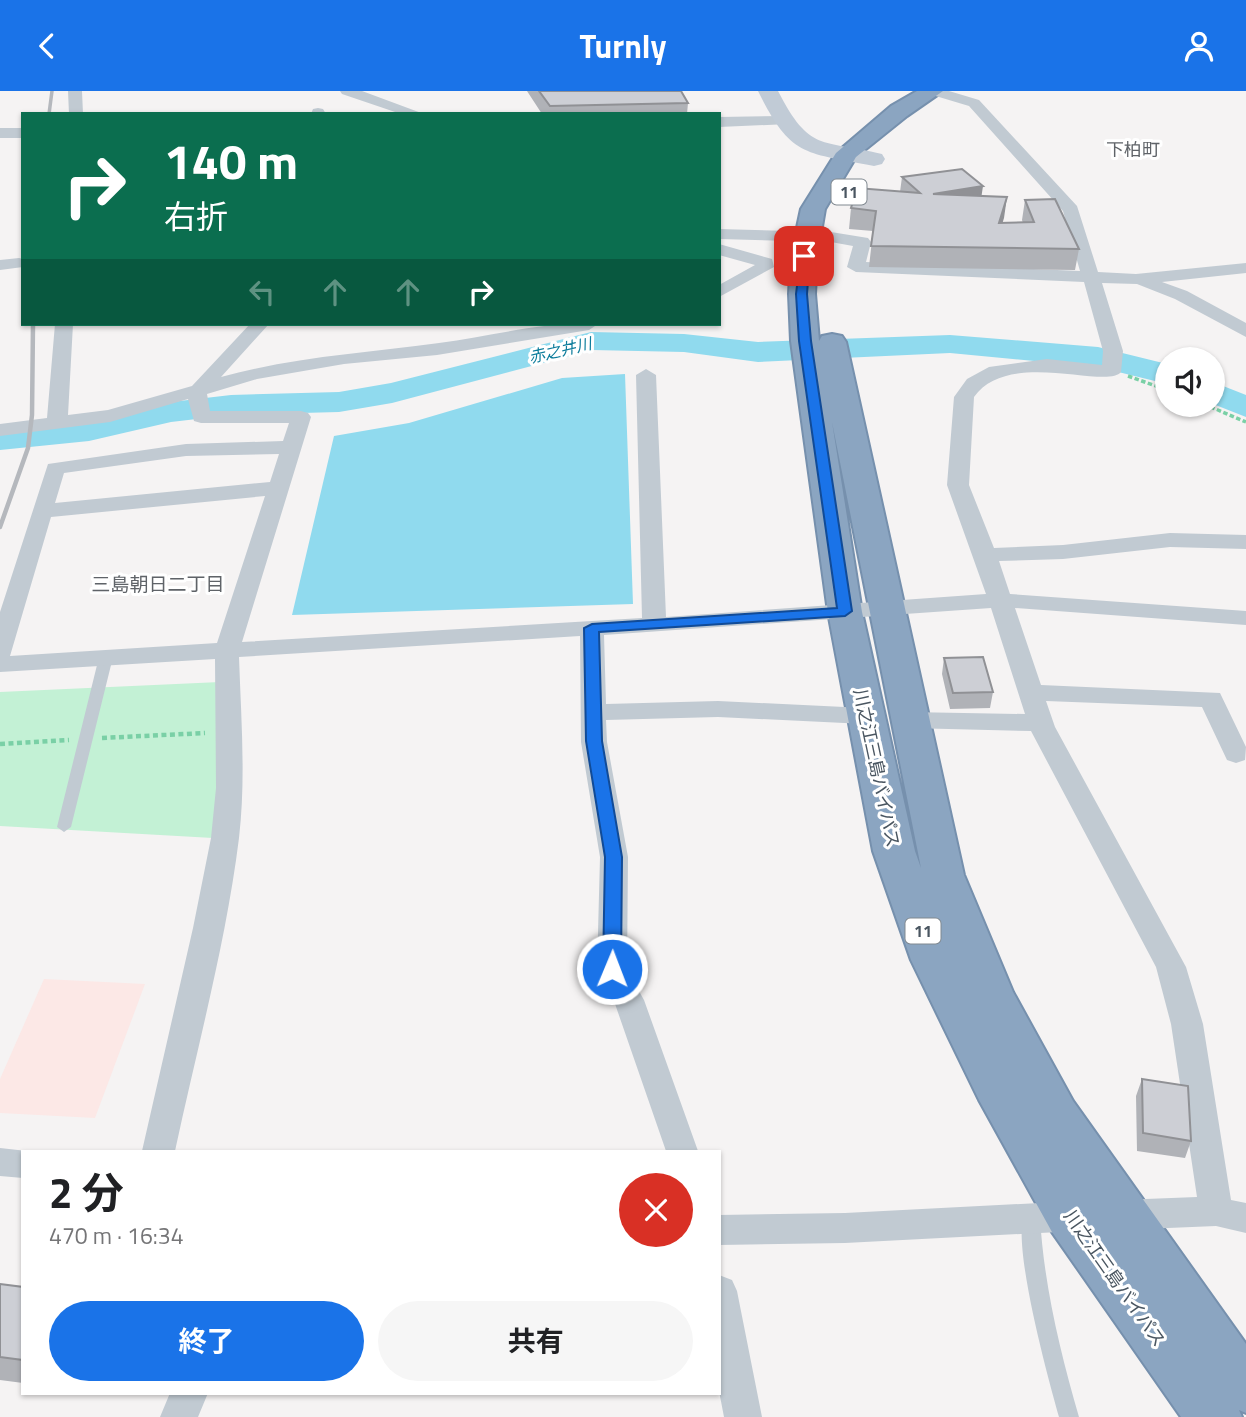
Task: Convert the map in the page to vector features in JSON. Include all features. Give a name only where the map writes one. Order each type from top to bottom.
[{"type":"highway","name":"川之江三島バイパス","points":[[951,94],[879,125],[847,153],[813,209],[828,238],[823,341],[865,610],[866,716],[894,851],[933,960],[996,1087],[1050,1217],[1214,1417]]},
{"type":"highway","name":"川之江三島バイパス","points":[[823,341],[802,294],[857,179],[908,127],[951,94]]},
{"type":"highway","name":"川之江三島バイパス","points":[[865,610],[909,720],[943,875],[991,993],[1056,1115],[1203,1331],[1246,1387]]},
{"type":"street","points":[[75,91],[76,112]]},
{"type":"street","points":[[347,91],[412,112]]},
{"type":"street","points":[[768,91],[783,121],[797,137],[821,148],[874,159]]},
{"type":"street","points":[[951,94],[993,91]]},
{"type":"street","points":[[721,1230],[845,1228],[1124,1215],[1237,1219],[1171,967],[1040,723],[985,555],[958,485],[964,397],[974,383],[989,373],[1009,369],[1047,365],[1111,365],[1113,351],[1071,210],[951,94]]},
{"type":"street","points":[[721,122],[783,121]]},
{"type":"street","points":[[0,133],[21,133]]},
{"type":"street","points":[[721,234],[761,234],[862,242],[856,267],[1136,279],[1246,268]]},
{"type":"street","points":[[721,250],[766,263],[765,267],[721,291]]},
{"type":"street","points":[[0,265],[19,263]]},
{"type":"street","points":[[1136,279],[1181,295],[1246,331]]},
{"type":"street","points":[[57,423],[64,326]]},
{"type":"street","points":[[186,450],[200,406],[259,326]]},
{"type":"street","points":[[200,406],[254,374],[344,358],[437,349],[575,326]]},
{"type":"street","points":[[646,375],[654,624]]},
{"type":"street","points":[[0,430],[200,406],[301,417],[227,650],[229,788],[225,838],[159,1150]]},
{"type":"street","points":[[0,652],[55,468],[186,450],[291,447]]},
{"type":"street","points":[[42,511],[278,488]]},
{"type":"street","points":[[985,555],[1063,552],[1170,540],[1246,542]]},
{"type":"street","points":[[0,664],[999,600],[1246,618]]},
{"type":"street","points":[[592,628],[594,741],[614,857],[612,969],[634,1012],[682,1150]]},
{"type":"street","points":[[1030,693],[1159,690],[1210,699],[1233,747],[1203,740]]},
{"type":"street","points":[[594,712],[718,709],[866,716]]},
{"type":"street","points":[[909,720],[1040,723]]},
{"type":"street","points":[[0,1162],[21,1164]]},
{"type":"street","points":[[721,1302],[743,1417]]},
{"type":"street","points":[[179,1417],[187,1395]]},
{"type":"lane","points":[[64,827],[106,657]]},
{"type":"lane","points":[[1050,1217],[1032,1256],[1045,1328],[1069,1417]]},
{"type":"path","points":[[1111,365],[1155,385]]},
{"type":"path","points":[[1225,413],[1246,422]]},
{"type":"path","points":[[0,744],[228,731]]},
{"type":"shaded area","points":[[44,979],[145,984],[95,1118],[0,1113],[0,1079]]},
{"type":"green space","points":[[220,682],[219,806],[213,838],[0,826],[0,692]]},
{"type":"water","points":[[625,374],[633,604],[292,615],[334,436],[409,423],[562,378]]},
{"type":"building","points":[[539,91],[681,91],[688,103],[550,106]]},
{"type":"building","points":[[962,169],[983,186],[933,194],[1007,197],[999,223],[1034,222],[1025,200],[1055,199],[1079,249],[871,246],[876,211],[851,208],[857,188],[920,193],[902,177]]},
{"type":"building","points":[[983,657],[993,692],[953,693],[944,658]]},
{"type":"building","points":[[1142,1079],[1188,1086],[1191,1141],[1143,1133]]},
{"type":"building","points":[[0,1284],[21,1287],[21,1360],[0,1357]]},
{"type":"waterway","name":"赤之井川","points":[[0,440],[89,431],[171,412],[231,405],[339,402],[392,393],[591,341],[684,343],[758,352],[950,344],[1098,357],[1155,371]]},
{"type":"waterway","name":"赤之井川","points":[[1225,397],[1246,407]]},
{"type":"railway","points":[[49,112],[52,91]]},
{"type":"railway","points":[[0,527],[28,448],[32,415],[33,326]]},
{"type":"district","name":"下柏町","points":[[1133,149]]},
{"type":"district","name":"三島朝日二丁目","points":[[158,583]]},
{"type":"route","points":[[612,969],[614,857],[594,741],[592,628],[845,611],[805,341],[802,294],[804,256]]}]
